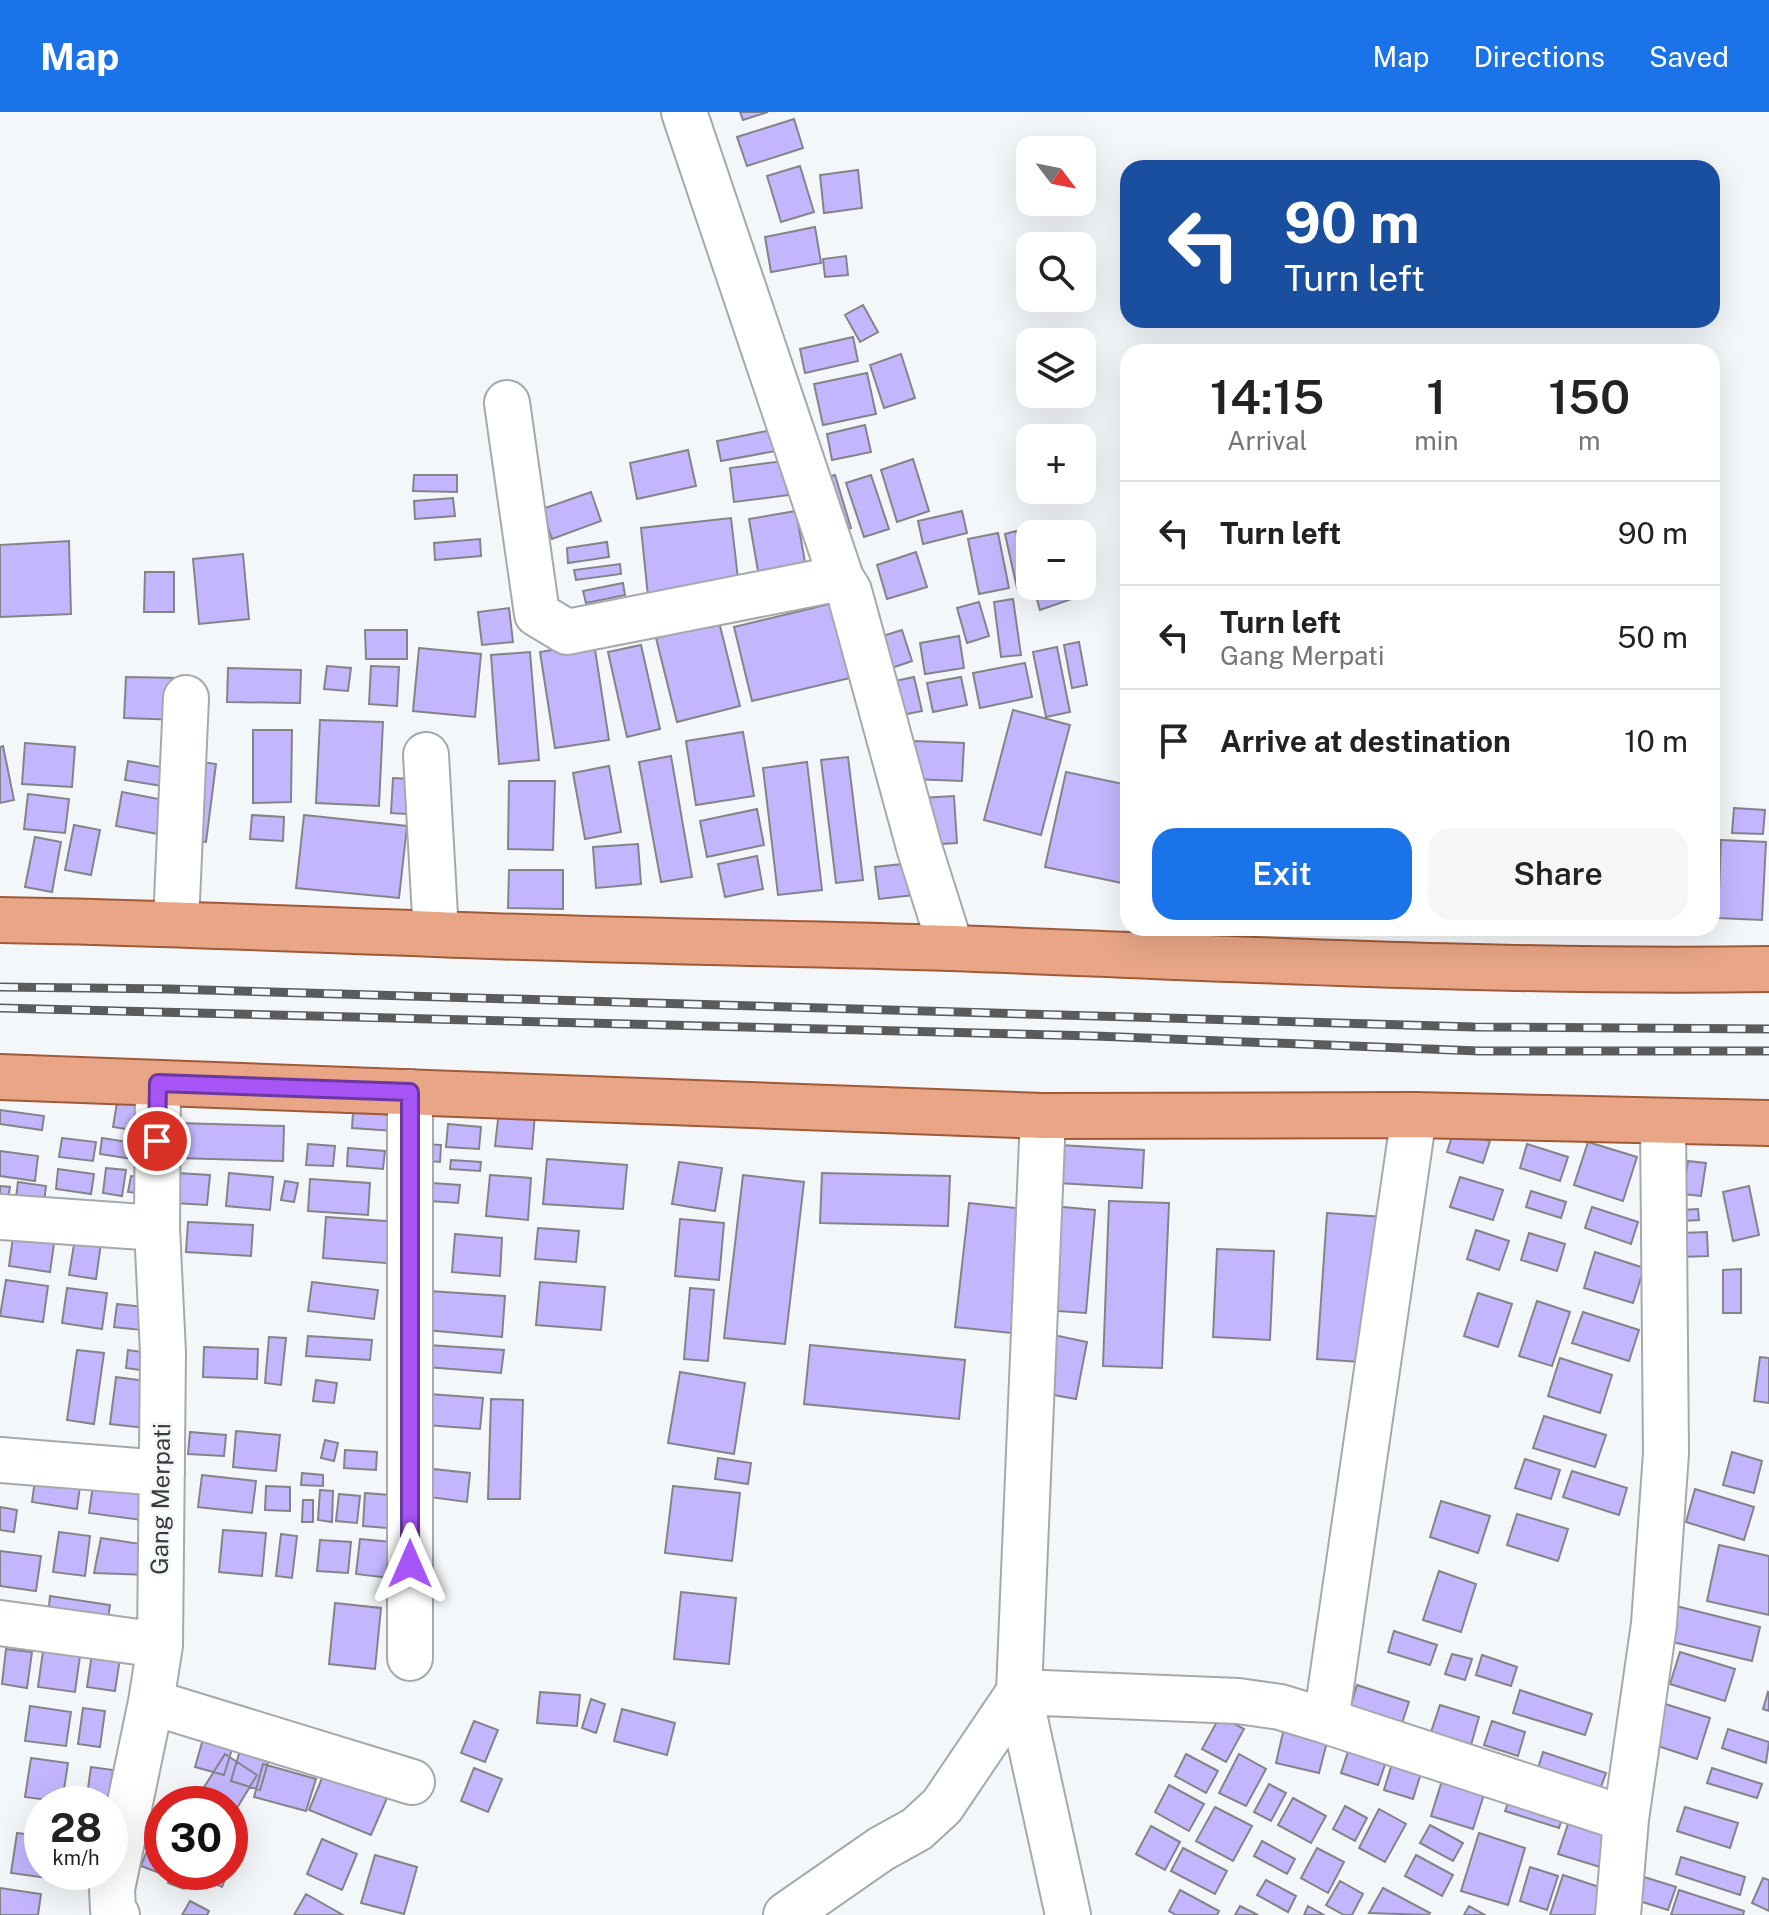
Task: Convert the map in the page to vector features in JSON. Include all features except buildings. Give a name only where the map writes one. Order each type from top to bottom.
[{"type":"main road","points":[[0,920],[951,948],[1219,960],[1657,970],[1769,969]]},
{"type":"main road","points":[[0,1077],[1043,1116],[1414,1115],[1769,1123]]},
{"type":"street","points":[[684,112],[841,578],[849,591],[919,847],[951,948]]},
{"type":"street","points":[[507,403],[537,614],[567,632],[841,578]]},
{"type":"street","points":[[176,923],[186,698]]},
{"type":"street","points":[[426,755],[436,934]]},
{"type":"street","name":"Gang Merpati","points":[[115,1912],[112,1889],[160,1645],[163,1353],[157,1228],[158,1083]]},
{"type":"street","points":[[410,1092],[410,1658]]},
{"type":"street","points":[[1326,1721],[1414,1115]]},
{"type":"street","points":[[1043,1116],[1019,1692],[1068,1915]]},
{"type":"street","points":[[1618,1915],[1626,1819],[1654,1624],[1666,1453],[1663,1123]]},
{"type":"street","points":[[0,1217],[157,1228]]},
{"type":"street","points":[[0,1460],[162,1473]]},
{"type":"street","points":[[0,1623],[160,1645]]},
{"type":"street","points":[[1019,1692],[1238,1701],[1280,1707],[1626,1819]]},
{"type":"street","points":[[786,1915],[881,1849],[917,1829],[942,1806],[1019,1692]]},
{"type":"street","points":[[151,1702],[412,1782]]},
{"type":"railway","points":[[0,987],[169,989],[1474,1027],[1769,1029]]},
{"type":"railway","points":[[0,1008],[1095,1036],[1479,1051],[1769,1051]]},
{"type":"route","points":[[157,1141],[158,1083],[410,1092],[410,1564]]}]
